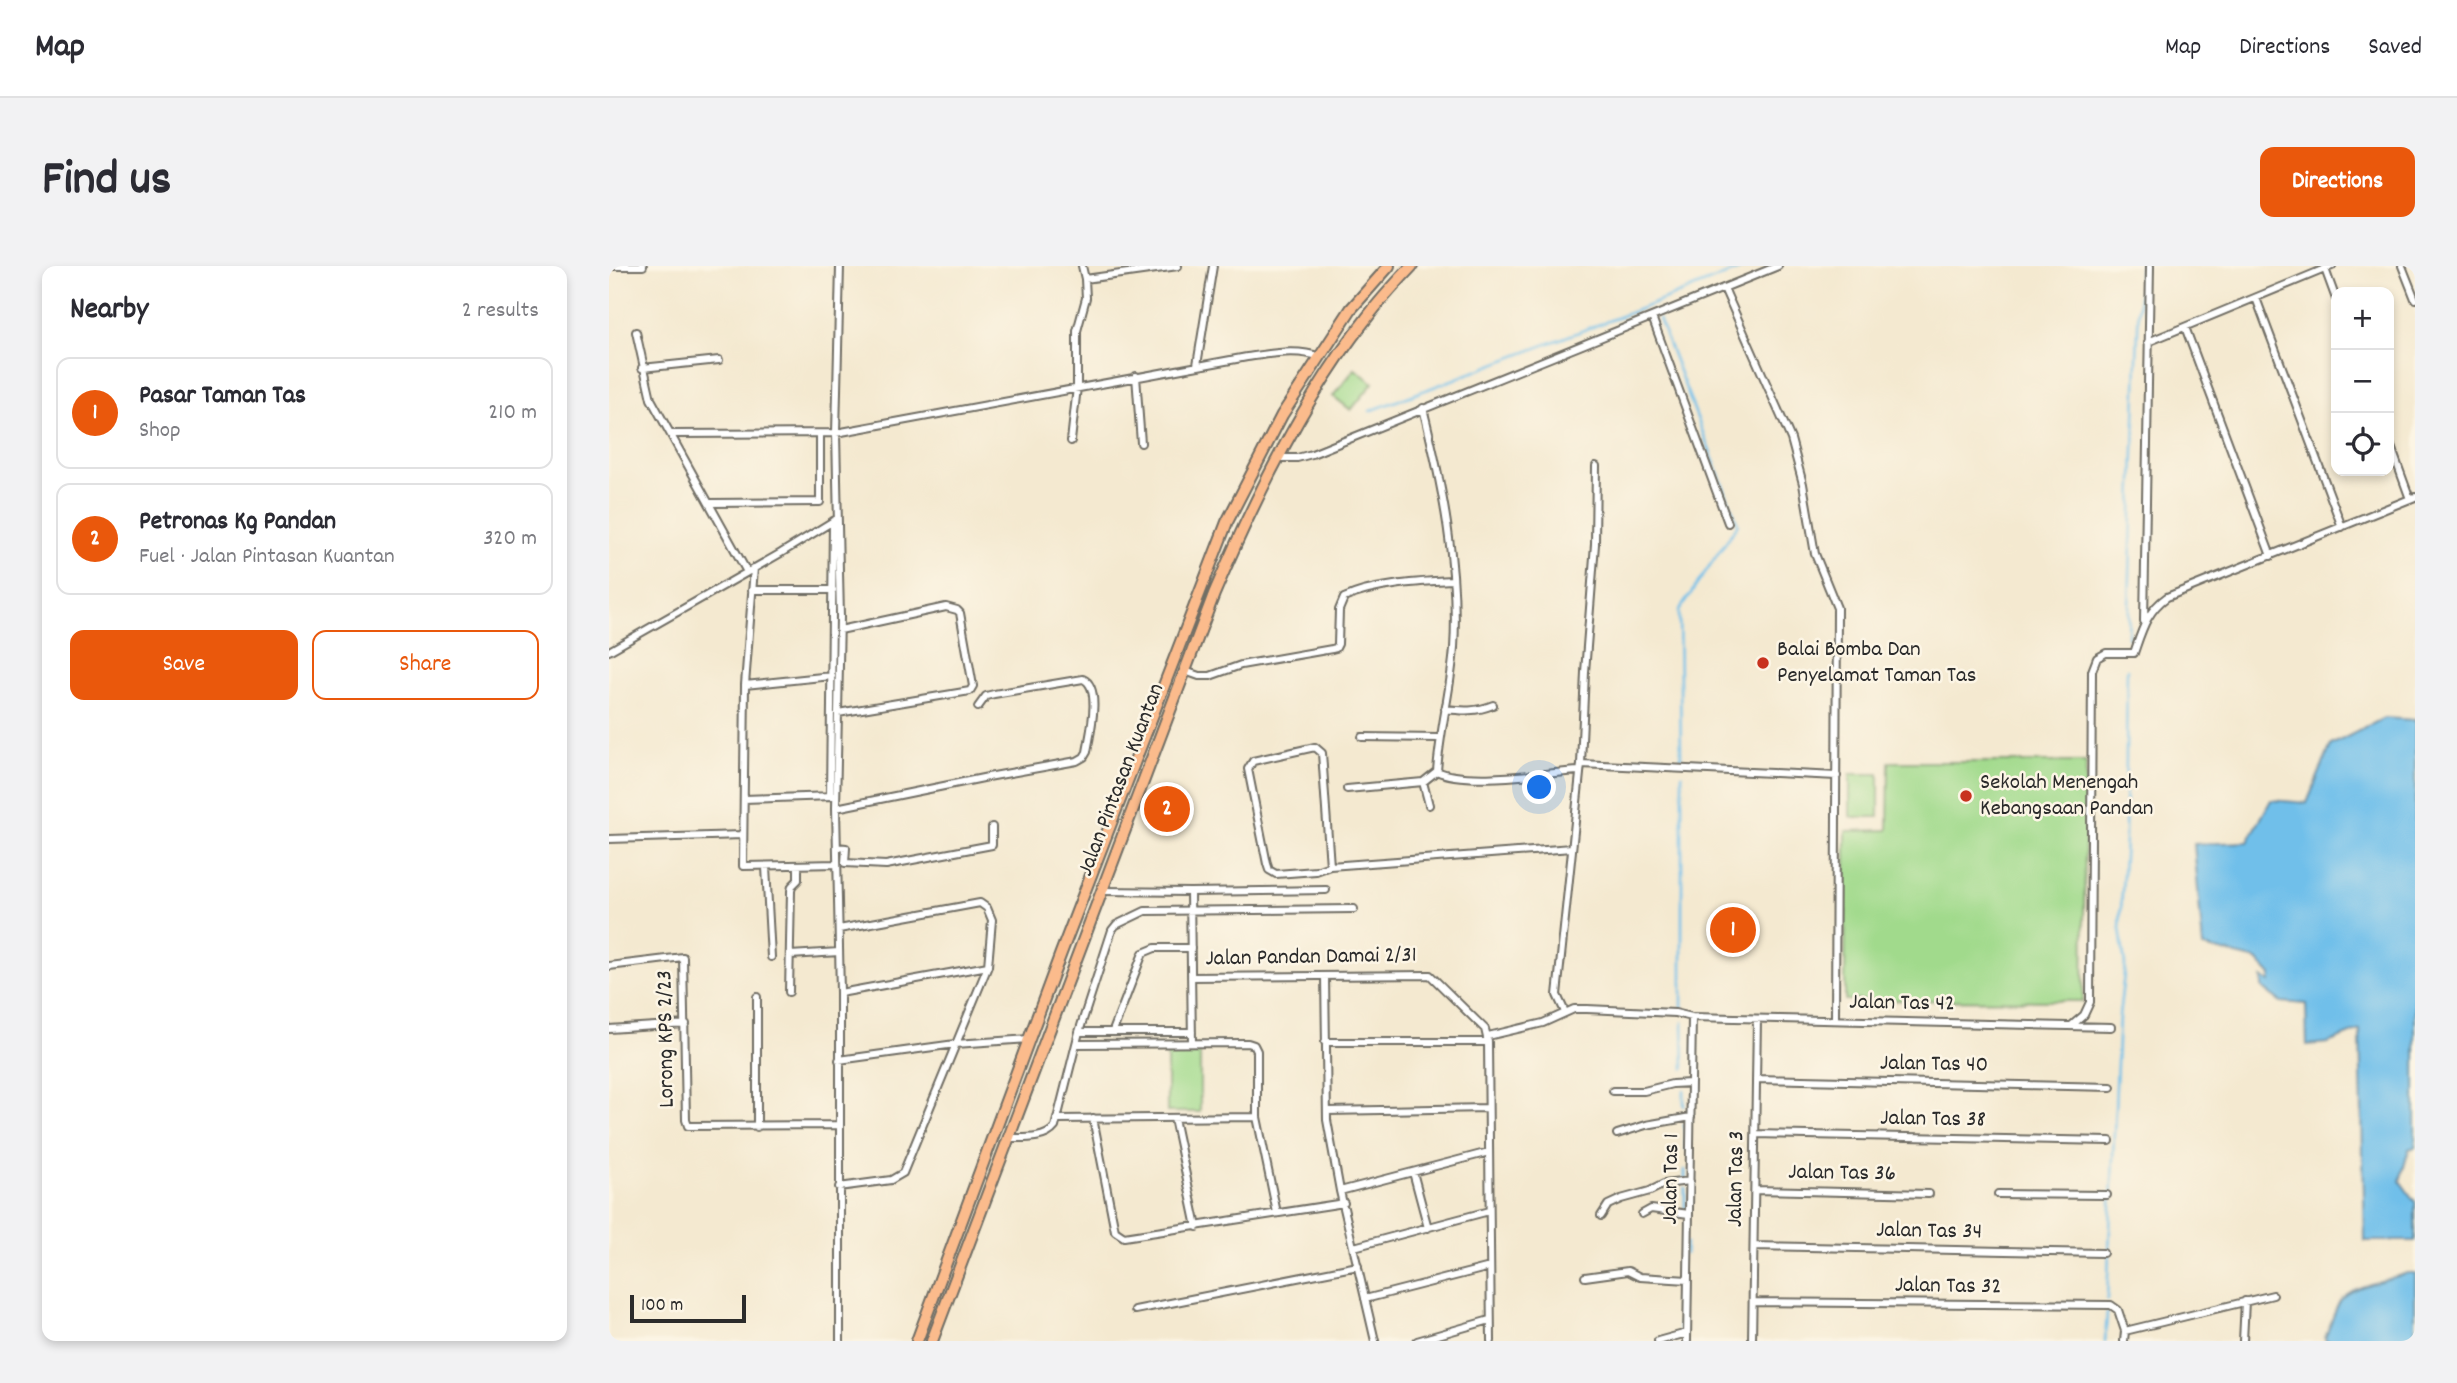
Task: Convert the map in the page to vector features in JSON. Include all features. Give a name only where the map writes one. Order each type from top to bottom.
[{"type":"highway","name":"Jalan Pintasan Kuantan","points":[[917,1341],[1029,1039],[1227,522],[1282,415],[1351,309],[1389,266]]},
{"type":"highway","name":"Jalan Pintasan Kuantan","points":[[932,1341],[1214,594],[1244,523],[1329,372],[1365,320],[1412,266]]},
{"type":"street","points":[[609,266],[643,266]]},
{"type":"street","points":[[834,796],[840,630],[836,433],[840,266]]},
{"type":"street","points":[[1071,442],[1077,387],[1077,336],[1085,307],[1082,266]]},
{"type":"street","points":[[1085,279],[1178,266]]},
{"type":"street","points":[[1197,365],[1213,266]]},
{"type":"street","points":[[1279,458],[1297,458],[1311,454],[1778,266]]},
{"type":"street","points":[[2070,1026],[2084,1015],[2090,1002],[2093,666],[2098,658],[2106,653],[2134,653],[2144,623],[2150,266]]},
{"type":"street","points":[[2402,266],[2415,299]]},
{"type":"street","points":[[2148,342],[2328,267],[2333,287]]},
{"type":"street","points":[[1724,288],[1791,439],[1803,484],[1815,554],[1836,603],[1835,1020]]},
{"type":"street","points":[[2256,298],[2342,527]]},
{"type":"street","points":[[1653,317],[1728,523]]},
{"type":"street","points":[[2185,327],[2271,556]]},
{"type":"street","points":[[636,332],[651,399],[751,570],[753,590],[745,685],[743,866],[837,863]]},
{"type":"street","points":[[672,434],[836,433],[1197,365],[1291,351],[1307,352],[1320,357]]},
{"type":"street","points":[[642,368],[719,360]]},
{"type":"street","points":[[1136,376],[1141,443]]},
{"type":"street","points":[[1347,789],[1423,782],[1437,771],[1439,738],[1454,645],[1453,580],[1438,472],[1423,408]]},
{"type":"street","points":[[710,503],[820,502],[820,434]]},
{"type":"street","points":[[2144,623],[2158,604],[2168,597],[2413,498],[2394,453]]},
{"type":"street","points":[[1565,1012],[1557,995],[1580,767],[1595,544],[1596,466]]},
{"type":"street","points":[[609,651],[836,519]]},
{"type":"street","points":[[836,519],[832,676],[839,929],[840,1341]]},
{"type":"street","points":[[1185,671],[1199,676],[1210,676],[1241,665],[1336,648],[1339,610],[1344,598],[1369,590],[1453,580]]},
{"type":"street","points":[[753,590],[833,590]]},
{"type":"street","points":[[838,713],[970,691],[973,686],[960,613],[957,610],[946,607],[840,630]]},
{"type":"street","points":[[745,685],[832,676]]},
{"type":"street","points":[[836,808],[988,776],[1077,761],[1087,752],[1094,688],[1090,682],[1083,679],[986,696],[978,707]]},
{"type":"street","points":[[1445,709],[1465,712],[1493,705]]},
{"type":"street","points":[[1362,737],[1439,738]]},
{"type":"street","points":[[1330,866],[1322,753],[1315,747],[1253,761],[1248,769],[1267,864],[1269,870],[1276,874],[1316,872],[1330,866],[1571,848]]},
{"type":"street","points":[[1437,771],[1447,776],[1472,778],[1580,767],[1837,776]]},
{"type":"street","points":[[1423,782],[1429,804]]},
{"type":"street","points":[[744,799],[834,796]]},
{"type":"street","points":[[837,847],[846,848],[845,863],[886,865],[992,845],[992,827]]},
{"type":"street","points":[[609,839],[743,835]]},
{"type":"street","points":[[789,992],[791,891],[798,880],[798,865]]},
{"type":"street","points":[[766,867],[771,957]]},
{"type":"street","points":[[1275,891],[1276,874]]},
{"type":"street","points":[[1102,891],[1326,890]]},
{"type":"street","points":[[1190,892],[1192,1043]]},
{"type":"street","points":[[839,929],[980,902],[987,908],[992,920],[988,965],[903,1173],[891,1180],[839,1187]]},
{"type":"street","points":[[1009,1138],[1032,1138],[1049,1134],[1055,1127],[1079,1032],[1112,930],[1116,925],[1145,911],[1355,909]]},
{"type":"street","points":[[1113,1031],[1143,953],[1155,948],[1191,948]]},
{"type":"street","points":[[790,955],[839,952]]},
{"type":"street","name":"Lorong KPS 2/23","points":[[609,966],[683,957],[686,1024],[685,1119],[688,1126],[757,1127]]},
{"type":"street","points":[[839,993],[988,965]]},
{"type":"street","name":"Jalan Pandan Damai 2/31","points":[[1191,977],[1430,975],[1485,1029],[1488,1039]]},
{"type":"street","points":[[1325,976],[1327,1111],[1343,1203],[1375,1341]]},
{"type":"street","points":[[757,997],[757,1127],[838,1125]]},
{"type":"street","name":"Jalan Tas 42","points":[[1325,1042],[1488,1039],[1543,1023],[1565,1012],[1587,1009],[1675,1013],[1692,1017],[2111,1027]]},
{"type":"street","name":"Jalan Tas 1","points":[[1687,1337],[1692,1017]]},
{"type":"street","name":"Jalan Tas 3","points":[[1752,1341],[1757,1018]]},
{"type":"street","points":[[609,1029],[686,1024]]},
{"type":"street","points":[[1079,1032],[1192,1032]]},
{"type":"street","points":[[839,1060],[955,1044],[1029,1039]]},
{"type":"street","points":[[1488,1039],[1491,1341]]},
{"type":"street","points":[[1076,1044],[1254,1045],[1257,1051],[1257,1117],[1277,1213]]},
{"type":"street","name":"Jalan Tas 40","points":[[1756,1079],[2111,1087]]},
{"type":"street","points":[[1612,1091],[1644,1090],[1691,1083]]},
{"type":"street","points":[[1327,1111],[1488,1108]]},
{"type":"street","points":[[1058,1119],[1257,1117]]},
{"type":"street","points":[[1093,1118],[1118,1235],[1124,1237],[1197,1227],[1343,1203]]},
{"type":"street","points":[[1174,1118],[1197,1227]]},
{"type":"street","points":[[1616,1134],[1646,1125],[1691,1118]]},
{"type":"street","name":"Jalan Tas 38","points":[[1755,1134],[2110,1141]]},
{"type":"street","points":[[1341,1191],[1489,1152]]},
{"type":"street","points":[[1412,1172],[1428,1228]]},
{"type":"street","points":[[1601,1216],[1612,1202],[1664,1184],[1690,1181]]},
{"type":"street","name":"Jalan Tas 36","points":[[1755,1190],[1929,1194]]},
{"type":"street","points":[[1998,1194],[2107,1195]]},
{"type":"street","points":[[1642,1213],[1651,1209],[1689,1214]]},
{"type":"street","points":[[1354,1247],[1489,1211]]},
{"type":"street","name":"Jalan Tas 34","points":[[1754,1246],[2103,1252]]},
{"type":"street","points":[[1135,1310],[1358,1266]]},
{"type":"street","points":[[1365,1299],[1490,1267]]},
{"type":"street","points":[[1585,1277],[1632,1271],[1640,1277],[1688,1280]]},
{"type":"street","points":[[2125,1341],[2125,1331],[2273,1295]]},
{"type":"street","points":[[2243,1341],[2245,1301]]},
{"type":"street","name":"Jalan Tas 32","points":[[1753,1302],[2111,1305],[2118,1310],[2125,1331]]},
{"type":"street","points":[[1417,1341],[1433,1339],[1490,1320]]},
{"type":"street","points":[[1658,1341],[1687,1337]]},
{"type":"green space","points":[[1355,369],[1373,383],[1351,410],[1333,396]]},
{"type":"green space","points":[[1889,762],[2086,762],[2083,1001],[1845,1000],[1846,831],[1888,830]]},
{"type":"green space","points":[[1850,774],[1879,774],[1879,817],[1850,817]]},
{"type":"green space","points":[[1167,1050],[1200,1050],[1200,1112],[1167,1112]]},
{"type":"water","points":[[2384,718],[2415,720],[2415,1147],[2409,1149],[2400,1181],[2415,1202],[2415,1241],[2365,1241],[2360,1030],[2328,1043],[2307,1045],[2306,1004],[2281,1002],[2262,988],[2262,978],[2270,982],[2271,975],[2257,960],[2203,947],[2194,844],[2248,842],[2271,800],[2307,803],[2331,745]]},
{"type":"water","points":[[2407,1273],[2415,1273],[2415,1341],[2326,1341],[2336,1310],[2345,1295]]},
{"type":"waterway","points":[[1370,411],[1748,266]]},
{"type":"waterway","points":[[2128,637],[2140,266]]},
{"type":"waterway","points":[[1659,319],[1738,524],[1679,611],[1681,758]]},
{"type":"waterway","points":[[2107,1300],[2119,1016],[2125,965],[2120,928],[2125,839],[2127,669]]},
{"type":"waterway","points":[[1682,775],[1682,1009]]},
{"type":"waterway","points":[[1683,1022],[1684,1069]]},
{"type":"waterway","points":[[1684,1090],[1684,1106]]},
{"type":"waterway","points":[[1684,1124],[1686,1149]]},
{"type":"waterway","points":[[1685,1170],[1685,1179]]},
{"type":"waterway","points":[[1685,1188],[1685,1211]]},
{"type":"waterway","points":[[1685,1254],[1686,1243]]},
{"type":"waterway","points":[[1680,1286],[1680,1304]]},
{"type":"waterway","points":[[2105,1341],[2107,1313]]},
{"type":"waterway","points":[[1679,1329],[1680,1319]]},
{"type":"place","name":"Balai Bomba Dan Penyelamat Taman Tas","points":[[1763,663]]},
{"type":"place","name":"Sekolah Menengah Kebangsaan Pandan","points":[[1966,796]]},
{"type":"place","name":"Petronas Kg Pandan","points":[[1167,809]]},
{"type":"place","name":"Pasar Taman Tas","points":[[1733,930]]}]
